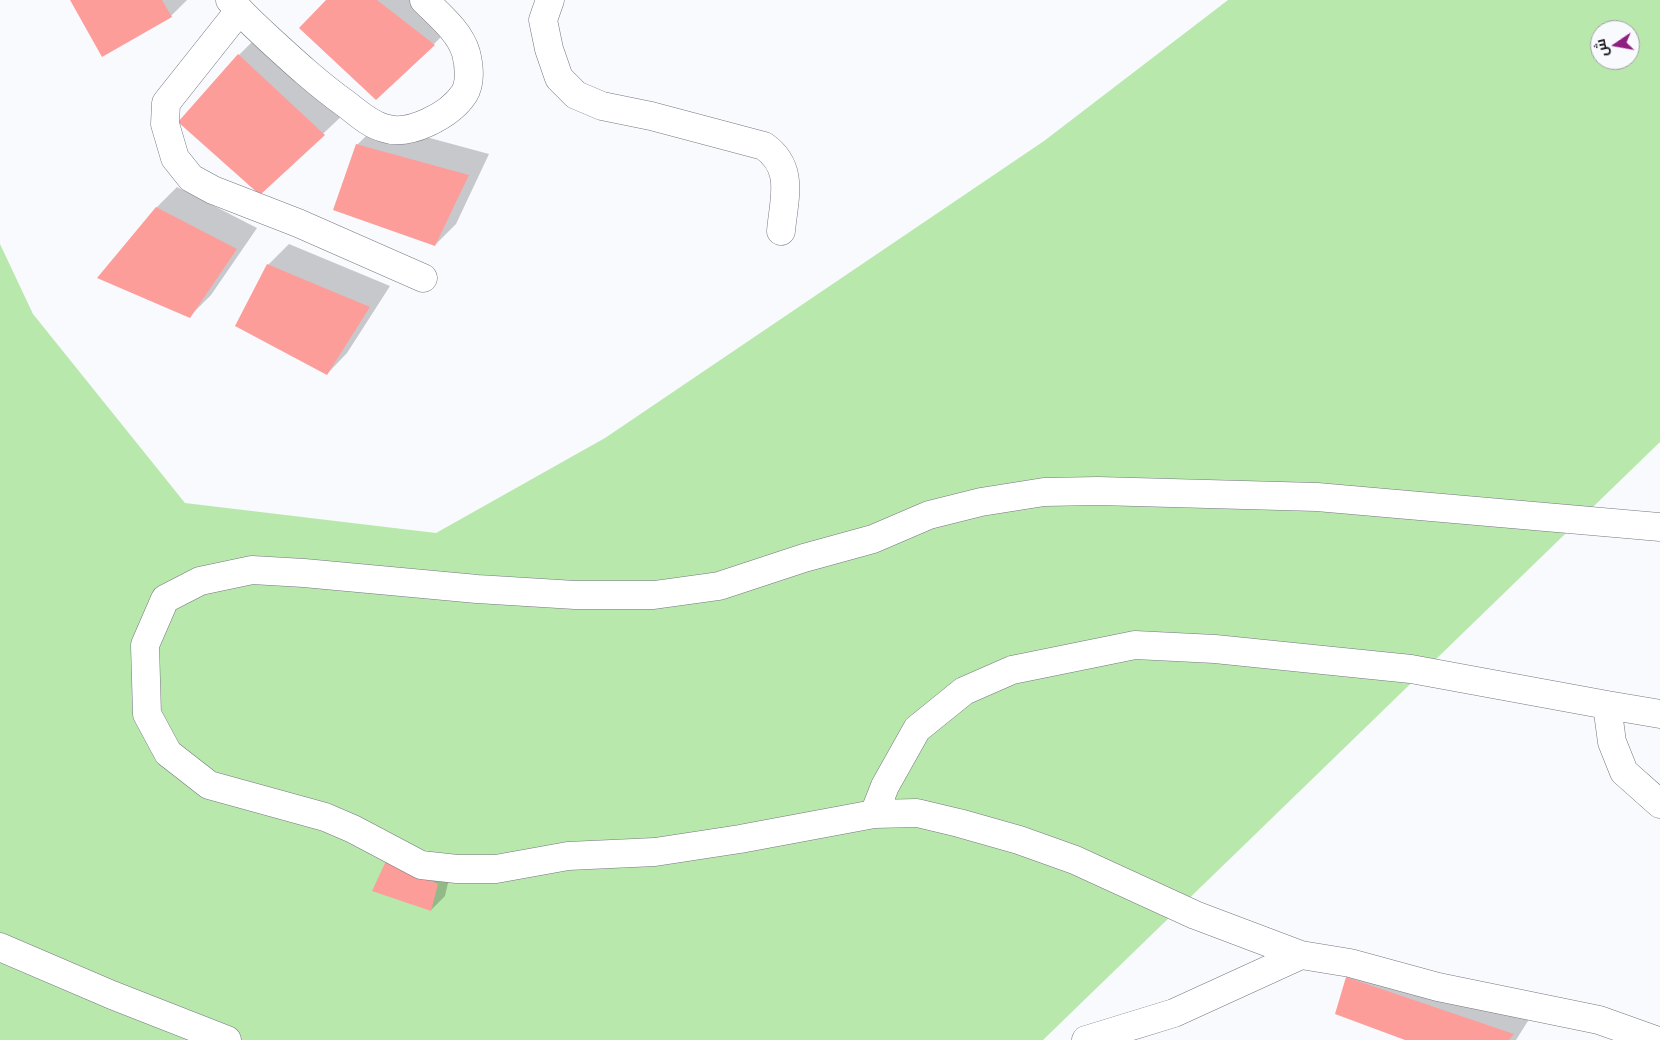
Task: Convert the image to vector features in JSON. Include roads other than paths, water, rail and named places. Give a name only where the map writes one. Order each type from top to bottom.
[{"type":"street","points":[[423,278],[298,223],[214,190],[191,178],[175,158],[165,124],[166,103],[235,5],[322,86],[372,124],[386,129],[400,130],[415,128],[431,121],[446,112],[464,94],[468,84],[466,52],[457,34],[424,0]]},
{"type":"street","points":[[550,0],[543,20],[549,49],[559,78],[576,95],[602,106],[651,116],[764,146],[775,154],[784,170],[785,184],[781,231]]},
{"type":"street","points":[[1655,1040],[1599,1020],[1438,987],[1350,963],[1301,955],[1195,915],[1075,860],[1019,840],[917,813],[874,814],[740,839],[654,852],[568,856],[496,869],[457,869],[421,864],[353,828],[325,817],[208,785],[168,753],[147,714],[145,645],[165,599],[200,582],[252,570],[575,595],[654,595],[719,586],[804,558],[873,539],[929,515],[981,502],[1044,492],[1098,491],[1317,497],[1660,527]]},
{"type":"street","points":[[874,814],[885,786],[917,729],[964,691],[1012,670],[1135,645],[1215,649],[1411,669],[1660,714]]},
{"type":"street","points":[[1607,705],[1612,742],[1624,772],[1660,804]]},
{"type":"street","points":[[0,946],[112,995],[227,1040]]},
{"type":"street","points":[[1086,1040],[1174,1013],[1301,955]]}]
